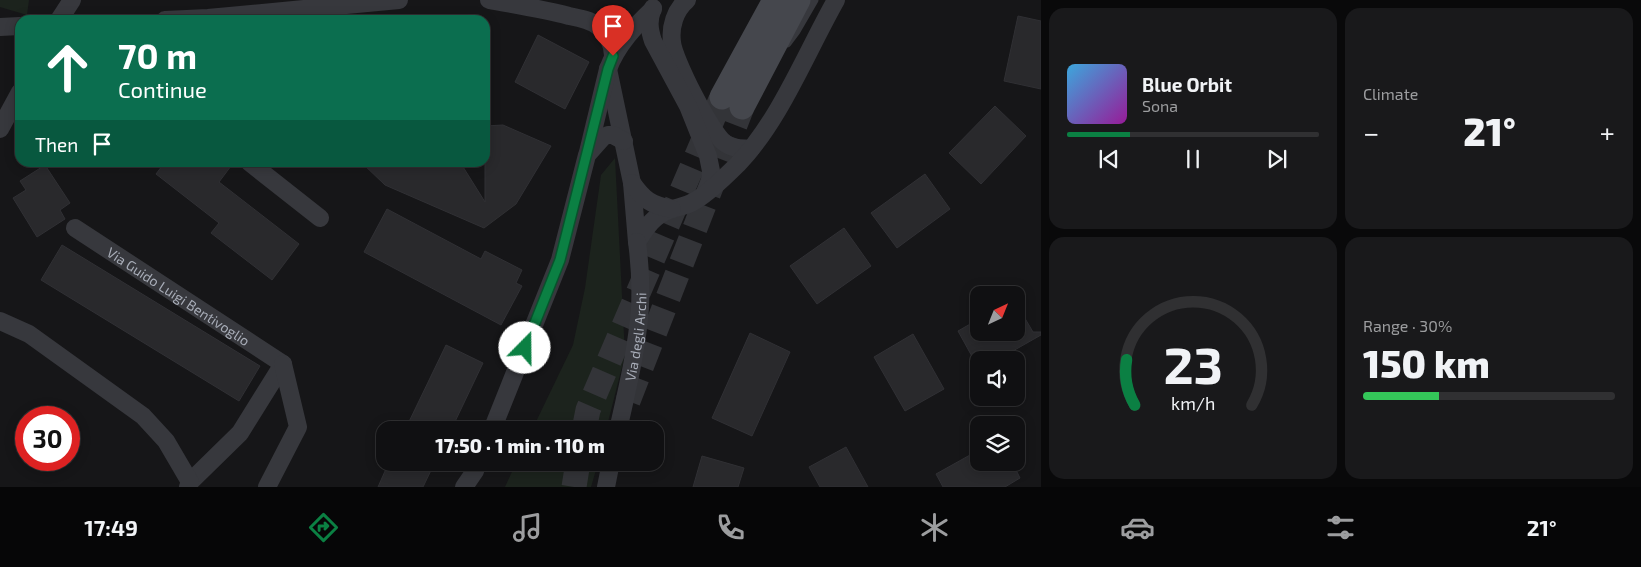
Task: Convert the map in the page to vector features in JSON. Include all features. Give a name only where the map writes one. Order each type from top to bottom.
[{"type":"main road","points":[[775,0],[732,102],[760,73],[798,0]]},
{"type":"street","points":[[62,15],[72,0]]},
{"type":"street","points":[[235,15],[344,3],[399,0]]},
{"type":"street","name":"Via degli Archi","points":[[489,0],[547,10],[592,22],[609,38],[613,46],[611,63],[632,183],[640,267],[638,331],[620,421]]},
{"type":"street","points":[[687,0],[674,18],[672,31],[672,44],[684,74],[718,137],[730,147],[751,149]]},
{"type":"street","points":[[637,242],[647,225],[657,215],[691,203],[704,194],[737,165],[751,149],[770,123],[836,0]]},
{"type":"street","points":[[496,421],[560,260],[611,63],[629,34],[657,4]]},
{"type":"street","points":[[657,4],[649,21],[650,30],[653,41],[688,106],[708,156],[711,171],[710,181],[704,194]]},
{"type":"street","points":[[0,27],[15,26]]},
{"type":"street","points":[[0,129],[15,101]]},
{"type":"street","points":[[587,155],[603,137],[608,135],[613,135],[624,141]]},
{"type":"street","points":[[255,167],[320,218]]},
{"type":"street","points":[[632,183],[640,195],[652,204],[672,209]]},
{"type":"street","name":"Via Guido Luigi Bentivoglio","points":[[75,228],[283,364]]},
{"type":"street","points":[[0,309],[30,334],[143,416],[166,441],[189,484],[240,433],[283,364]]},
{"type":"street","points":[[0,320],[30,334]]},
{"type":"street","points":[[267,487],[298,427],[283,364]]},
{"type":"street","points":[[464,487],[475,471]]},
{"type":"street","points":[[606,487],[609,471]]},
{"type":"lane","points":[[760,73],[796,31],[814,0]]},
{"type":"shaded area","points":[[0,0],[29,0],[27,15],[0,7]]},
{"type":"shaded area","points":[[615,158],[625,355],[608,421],[536,421],[573,345],[585,288],[601,175]]},
{"type":"shaded area","points":[[512,471],[596,471],[591,487],[505,487]]},
{"type":"building","points":[[1018,16],[1041,21],[1041,89],[1004,81]]},
{"type":"building","points":[[538,35],[589,62],[565,109],[515,82]]},
{"type":"building","points":[[995,106],[1026,136],[981,184],[949,153]]},
{"type":"building","points":[[503,125],[551,146],[516,204],[484,228],[385,185],[366,167],[463,167],[485,202],[485,167],[490,167],[490,126]]},
{"type":"building","points":[[42,167],[46,167],[70,203],[60,210],[65,219],[37,237],[13,198],[26,190],[20,181]]},
{"type":"building","points":[[161,167],[230,167],[219,182],[299,244],[272,280],[211,233],[219,223],[156,174]]},
{"type":"building","points":[[925,174],[950,209],[897,248],[871,213]]},
{"type":"building","points":[[387,209],[481,259],[485,251],[522,270],[516,283],[522,286],[501,325],[364,252]]},
{"type":"building","points":[[844,228],[871,266],[817,304],[790,266]]},
{"type":"building","points":[[62,245],[260,366],[239,401],[41,280]]},
{"type":"building","points":[[1025,318],[1033,332],[1041,332],[1041,335],[1013,351],[970,351],[970,353],[958,331],[970,324],[970,341],[1025,341]]},
{"type":"building","points":[[750,333],[790,352],[752,436],[712,418]]},
{"type":"building","points":[[913,334],[944,389],[905,411],[874,357]]},
{"type":"building","points":[[446,345],[483,363],[455,421],[409,421]]},
{"type":"building","points":[[846,447],[868,487],[820,487],[809,467]]},
{"type":"building","points":[[970,455],[970,471],[1016,471],[1020,478],[1005,487],[943,487],[936,474]]},
{"type":"building","points":[[702,456],[744,468],[738,487],[693,487]]},
{"type":"building","points":[[385,471],[431,471],[423,487],[378,487]]},
{"type":"tunnel","points":[[586,421],[588,410],[722,97]]},
{"type":"tunnel","points":[[628,401],[742,107]]},
{"type":"tunnel","points":[[574,487],[577,471]]},
{"type":"route","points":[[525,348],[560,260],[608,69],[613,56]]}]
